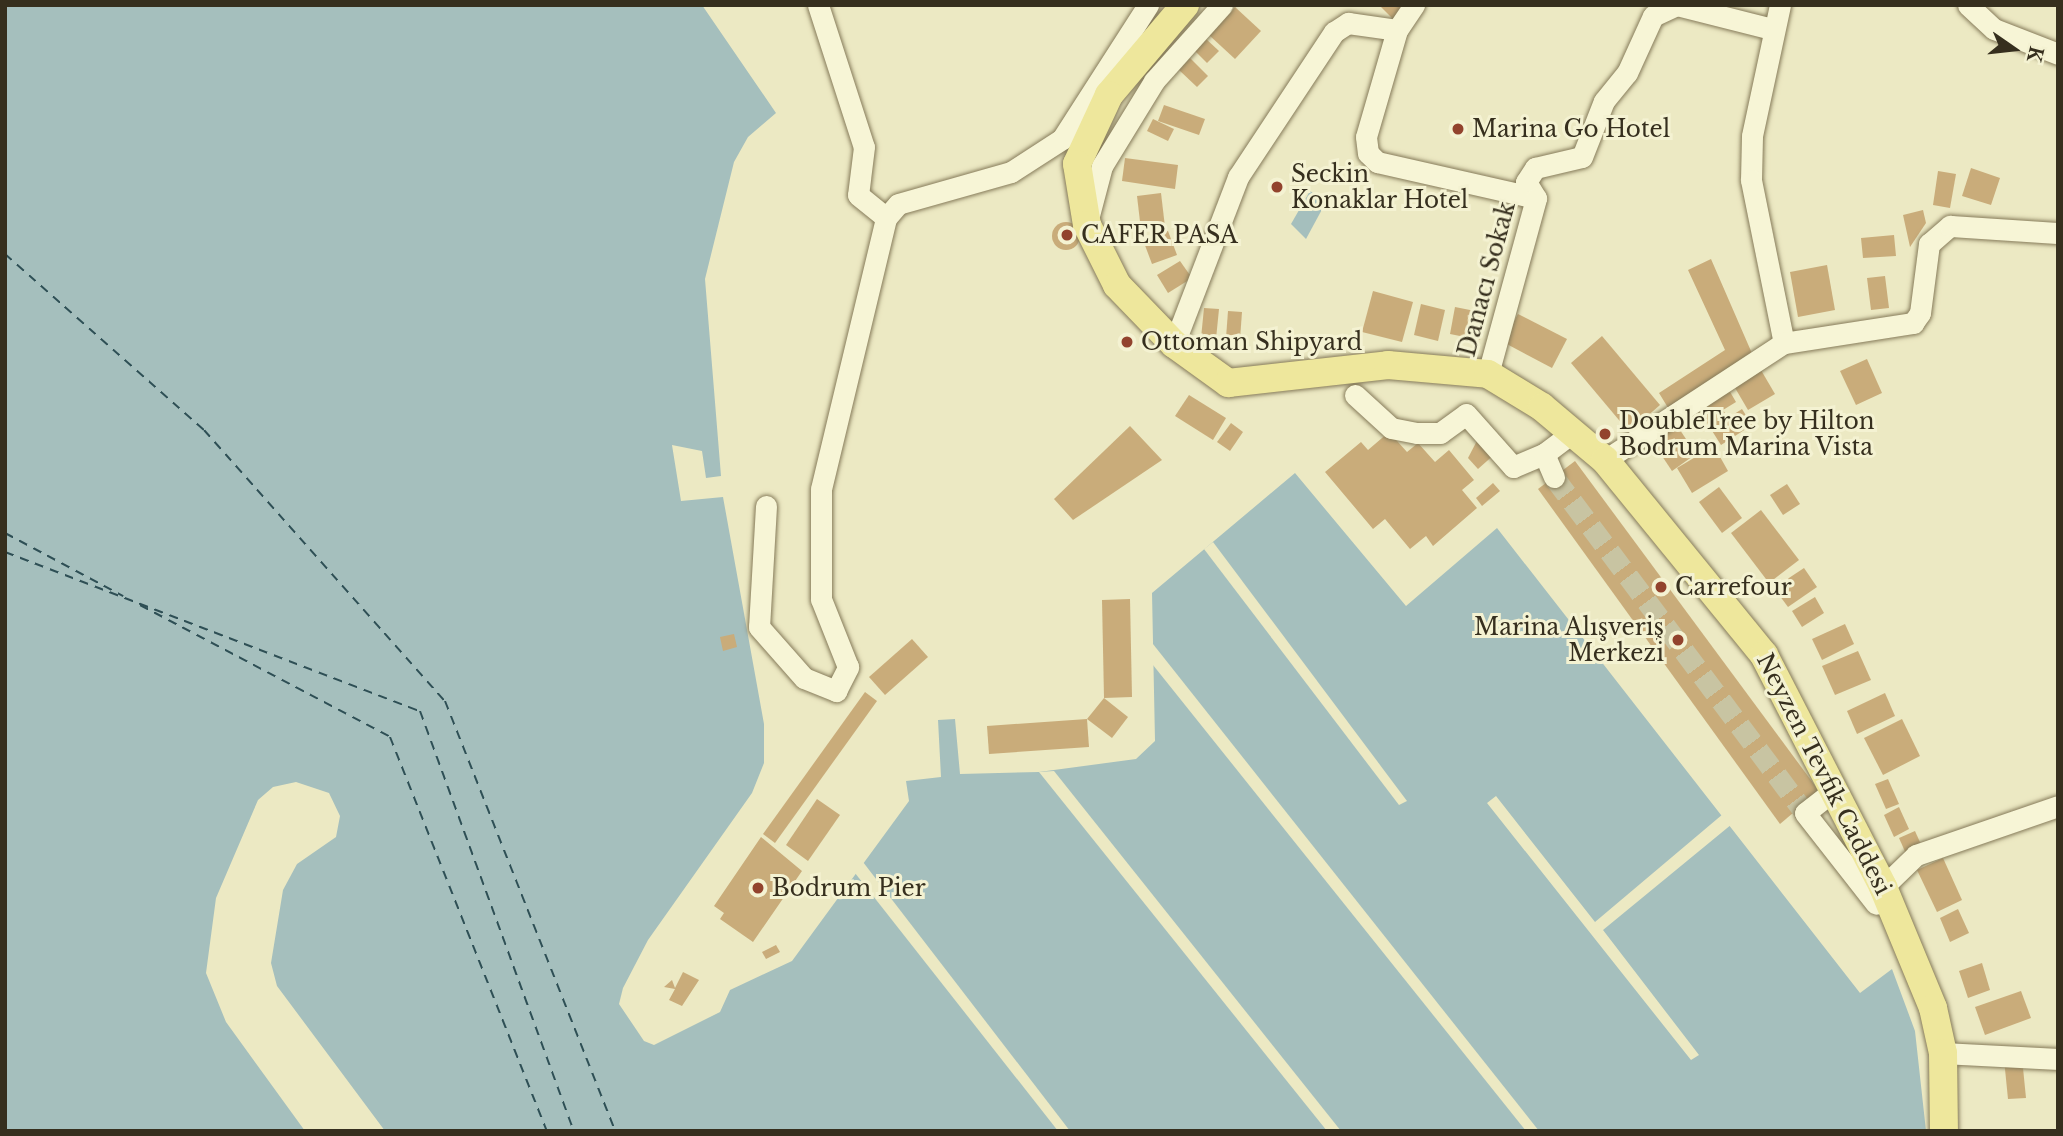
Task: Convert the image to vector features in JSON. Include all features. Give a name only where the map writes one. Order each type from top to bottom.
[{"type":"main road","name":"Neyzen Tevfik Caddesi","points":[[1185,5],[1109,96],[1084,140],[1077,188],[1087,225],[1117,285],[1174,344],[1228,383],[1388,365],[1488,374],[1542,407],[1605,460],[1764,655],[1933,1008],[1942,1053],[1944,1131]]},
{"type":"street","points":[[818,5],[864,147],[858,195],[886,218]]},
{"type":"street","points":[[766,506],[759,627],[803,678],[836,691],[848,667],[821,599],[821,489],[886,218],[898,204],[1011,172],[1062,139],[1148,5]]},
{"type":"street","points":[[1087,225],[1102,166],[1154,81],[1222,5]]},
{"type":"street","points":[[1413,5],[1397,30],[1366,136],[1368,153],[1377,162],[1536,198]]},
{"type":"street","points":[[1677,5],[1772,29]]},
{"type":"street","name":"Danacı Sokak","points":[[1488,374],[1536,198],[1526,182],[1535,168],[1582,157],[1604,101],[1627,73],[1653,16],[1677,5]]},
{"type":"street","points":[[1780,5],[1772,29],[1752,136],[1751,180],[1784,343]]},
{"type":"street","points":[[1968,5],[1994,29],[2058,54]]},
{"type":"street","points":[[1174,344],[1238,177],[1334,32],[1348,23],[1397,30]]},
{"type":"street","points":[[1605,460],[1784,343],[1913,323],[1920,313],[1929,244],[1950,226],[2058,233]]},
{"type":"street","points":[[1355,395],[1391,428],[1417,433],[1440,433],[1466,414],[1513,467],[1544,454],[1565,438]]},
{"type":"street","points":[[1544,454],[1555,477]]},
{"type":"street","points":[[1828,795],[1805,813],[1880,896],[1916,855],[2058,806]]},
{"type":"street","points":[[1942,1053],[2058,1059]]},
{"type":"water","points":[[5,5],[702,5],[776,113],[748,137],[734,162],[705,279],[721,476],[706,478],[702,451],[672,445],[681,501],[723,497],[764,724],[764,763],[752,793],[648,940],[623,988],[619,1004],[644,1041],[654,1045],[720,1012],[730,990],[792,961],[909,801],[906,781],[941,777],[938,720],[955,719],[960,774],[1039,772],[1136,759],[1155,741],[1152,593],[1295,473],[1406,606],[1497,528],[1860,993],[1892,969],[1915,1031],[1926,1131],[385,1131],[277,986],[271,963],[283,890],[297,864],[336,837],[340,816],[329,793],[296,782],[273,787],[258,800],[216,898],[206,973],[226,1022],[305,1131],[5,1131]]},
{"type":"water","points":[[1310,191],[1326,202],[1306,239],[1291,224]]},
{"type":"pier","points":[[1213,542],[1407,801],[1399,805],[1204,549]]},
{"type":"pier","points":[[1149,639],[1539,1131],[1526,1131],[1149,660]]},
{"type":"pier","points":[[1054,771],[1341,1131],[1327,1131],[1039,772]]},
{"type":"pier","points":[[1496,796],[1595,922],[1723,814],[1732,824],[1603,930],[1699,1055],[1691,1060],[1487,803]]},
{"type":"pier","points":[[863,862],[1070,1131],[1058,1131],[855,873]]},
{"type":"building","points":[[1379,5],[1405,5],[1394,20]]},
{"type":"building","points":[[1235,7],[1261,31],[1235,59],[1209,35]]},
{"type":"building","points":[[1205,38],[1219,51],[1207,63],[1194,50]]},
{"type":"building","points":[[1190,58],[1208,76],[1197,87],[1179,70]]},
{"type":"building","points":[[1164,105],[1205,119],[1199,135],[1158,121]]},
{"type":"building","points":[[1153,119],[1174,129],[1168,141],[1147,131]]},
{"type":"building","points":[[1125,158],[1178,165],[1175,189],[1122,181]]},
{"type":"building","points":[[1971,168],[2000,178],[1991,205],[1962,196]]},
{"type":"building","points":[[1938,171],[1956,174],[1950,208],[1933,205]]},
{"type":"building","points":[[1161,193],[1165,227],[1141,230],[1137,196]]},
{"type":"building","points":[[1923,210],[1926,223],[1910,247],[1903,215]]},
{"type":"building","name":"CAFER PASA","points":[[1066,222],[1076,226],[1080,236],[1076,246],[1066,250],[1056,246],[1052,236],[1056,226]]},
{"type":"building","points":[[1168,231],[1177,255],[1152,264],[1143,240]]},
{"type":"building","points":[[1894,235],[1896,256],[1863,258],[1861,238]]},
{"type":"building","points":[[1711,259],[1754,358],[1670,411],[1659,393],[1725,350],[1688,270]]},
{"type":"building","points":[[1180,261],[1192,278],[1168,293],[1157,275]]},
{"type":"building","points":[[1827,265],[1835,310],[1798,317],[1790,272]]},
{"type":"building","points":[[1885,276],[1889,308],[1871,310],[1867,278]]},
{"type":"building","points":[[1373,291],[1413,302],[1402,342],[1362,332]]},
{"type":"building","points":[[1421,304],[1445,310],[1438,341],[1414,335]]},
{"type":"building","points":[[1455,307],[1485,313],[1480,340],[1450,334]]},
{"type":"building","points":[[1204,308],[1219,309],[1216,339],[1201,338]]},
{"type":"building","points":[[1228,311],[1242,312],[1240,339],[1226,338]]},
{"type":"building","points":[[1518,314],[1567,339],[1552,368],[1503,342]]},
{"type":"building","points":[[1602,336],[1660,405],[1629,432],[1571,363]]},
{"type":"building","points":[[1867,359],[1882,393],[1856,405],[1840,371]]},
{"type":"building","points":[[1758,365],[1775,394],[1748,410],[1731,381]]},
{"type":"building","points":[[1726,385],[1736,402],[1723,410],[1728,418],[1742,409],[1752,425],[1721,445],[1695,404]]},
{"type":"building","points":[[1189,395],[1226,418],[1213,440],[1175,416]]},
{"type":"building","points":[[1674,421],[1696,454],[1672,471],[1650,438]]},
{"type":"building","points":[[1231,423],[1243,432],[1230,451],[1217,442]]},
{"type":"building","points":[[1130,426],[1162,460],[1073,520],[1054,499]]},
{"type":"building","points":[[1389,432],[1407,452],[1418,443],[1435,462],[1449,450],[1474,480],[1462,490],[1477,508],[1433,546],[1426,536],[1410,549],[1385,519],[1373,529],[1325,472],[1361,442],[1368,450]]},
{"type":"building","points":[[1480,435],[1496,453],[1478,469],[1468,458]]},
{"type":"building","points":[[1714,446],[1728,471],[1692,493],[1677,468]]},
{"type":"building","name":"Marina Alışveriş Merkezi","points":[[1575,461],[1819,791],[1780,824],[1538,489]]},
{"type":"building","points":[[1493,483],[1500,491],[1482,506],[1476,498]]},
{"type":"building","points":[[1787,484],[1800,504],[1783,515],[1770,495]]},
{"type":"building","points":[[1719,487],[1742,518],[1722,533],[1699,502]]},
{"type":"building","points":[[1761,510],[1799,560],[1769,583],[1731,533]]},
{"type":"building","points":[[1804,568],[1817,587],[1788,607],[1774,588]]},
{"type":"building","points":[[1815,597],[1824,613],[1802,627],[1792,611]]},
{"type":"building","points":[[1130,599],[1132,697],[1104,698],[1102,600]]},
{"type":"building","points":[[1845,624],[1854,644],[1822,660],[1812,639]]},
{"type":"building","points":[[734,634],[737,647],[723,651],[720,637]]},
{"type":"building","points":[[912,639],[928,657],[885,695],[869,677]]},
{"type":"building","points":[[1858,651],[1871,680],[1835,695],[1822,666]]},
{"type":"building","points":[[865,692],[877,701],[775,843],[763,834]]},
{"type":"building","points":[[1885,693],[1895,716],[1857,734],[1847,711]]},
{"type":"building","points":[[1104,698],[1128,717],[1112,738],[1087,719]]},
{"type":"building","points":[[1087,719],[1089,747],[989,754],[987,726]]},
{"type":"building","points":[[1902,719],[1920,756],[1883,775],[1864,738]]},
{"type":"building","points":[[1888,779],[1899,804],[1886,809],[1875,784]]},
{"type":"building","points":[[817,799],[840,815],[808,861],[786,845]]},
{"type":"building","points":[[1899,807],[1909,829],[1894,837],[1884,815]]},
{"type":"building","points":[[1915,831],[1923,849],[1907,856],[1899,838]]},
{"type":"building","name":"Bodrum Pier","points":[[761,837],[802,871],[753,942],[720,919],[724,913],[714,906]]},
{"type":"building","points":[[1943,858],[1962,900],[1937,912],[1917,870]]},
{"type":"building","points":[[1958,909],[1969,933],[1950,942],[1940,918]]},
{"type":"building","points":[[776,945],[780,952],[766,959],[762,952]]},
{"type":"building","points":[[1982,963],[1990,990],[1968,998],[1959,971]]},
{"type":"building","points":[[683,972],[699,980],[682,1006],[669,1000],[675,989],[664,987],[672,980],[675,988]]},
{"type":"building","points":[[2021,991],[2031,1018],[1985,1035],[1975,1007]]},
{"type":"building","points":[[2022,1058],[2026,1098],[2008,1099],[2004,1059]]},
{"type":"ferry route","points":[[5,254],[204,430],[445,701],[615,1131]]},
{"type":"ferry route","points":[[5,533],[123,596]]},
{"type":"ferry route","points":[[5,552],[420,711],[574,1131]]},
{"type":"ferry route","points":[[140,605],[390,737],[547,1131]]},
{"type":"tunnel","points":[[1554,477],[1805,813]]},
{"type":"place","name":"Marina Go Hotel","points":[[1458,129]]},
{"type":"place","name":"Seckin Konaklar Hotel","points":[[1277,187]]},
{"type":"place","name":"CAFER PASA","points":[[1067,235]]},
{"type":"place","name":"Ottoman Shipyard","points":[[1127,342]]},
{"type":"place","name":"DoubleTree by Hilton Bodrum Marina Vista","points":[[1605,434]]},
{"type":"place","name":"Carrefour","points":[[1661,587]]},
{"type":"place","name":"Marina Alışveriş Merkezi","points":[[1678,640]]},
{"type":"place","name":"Bodrum Pier","points":[[758,888]]}]
